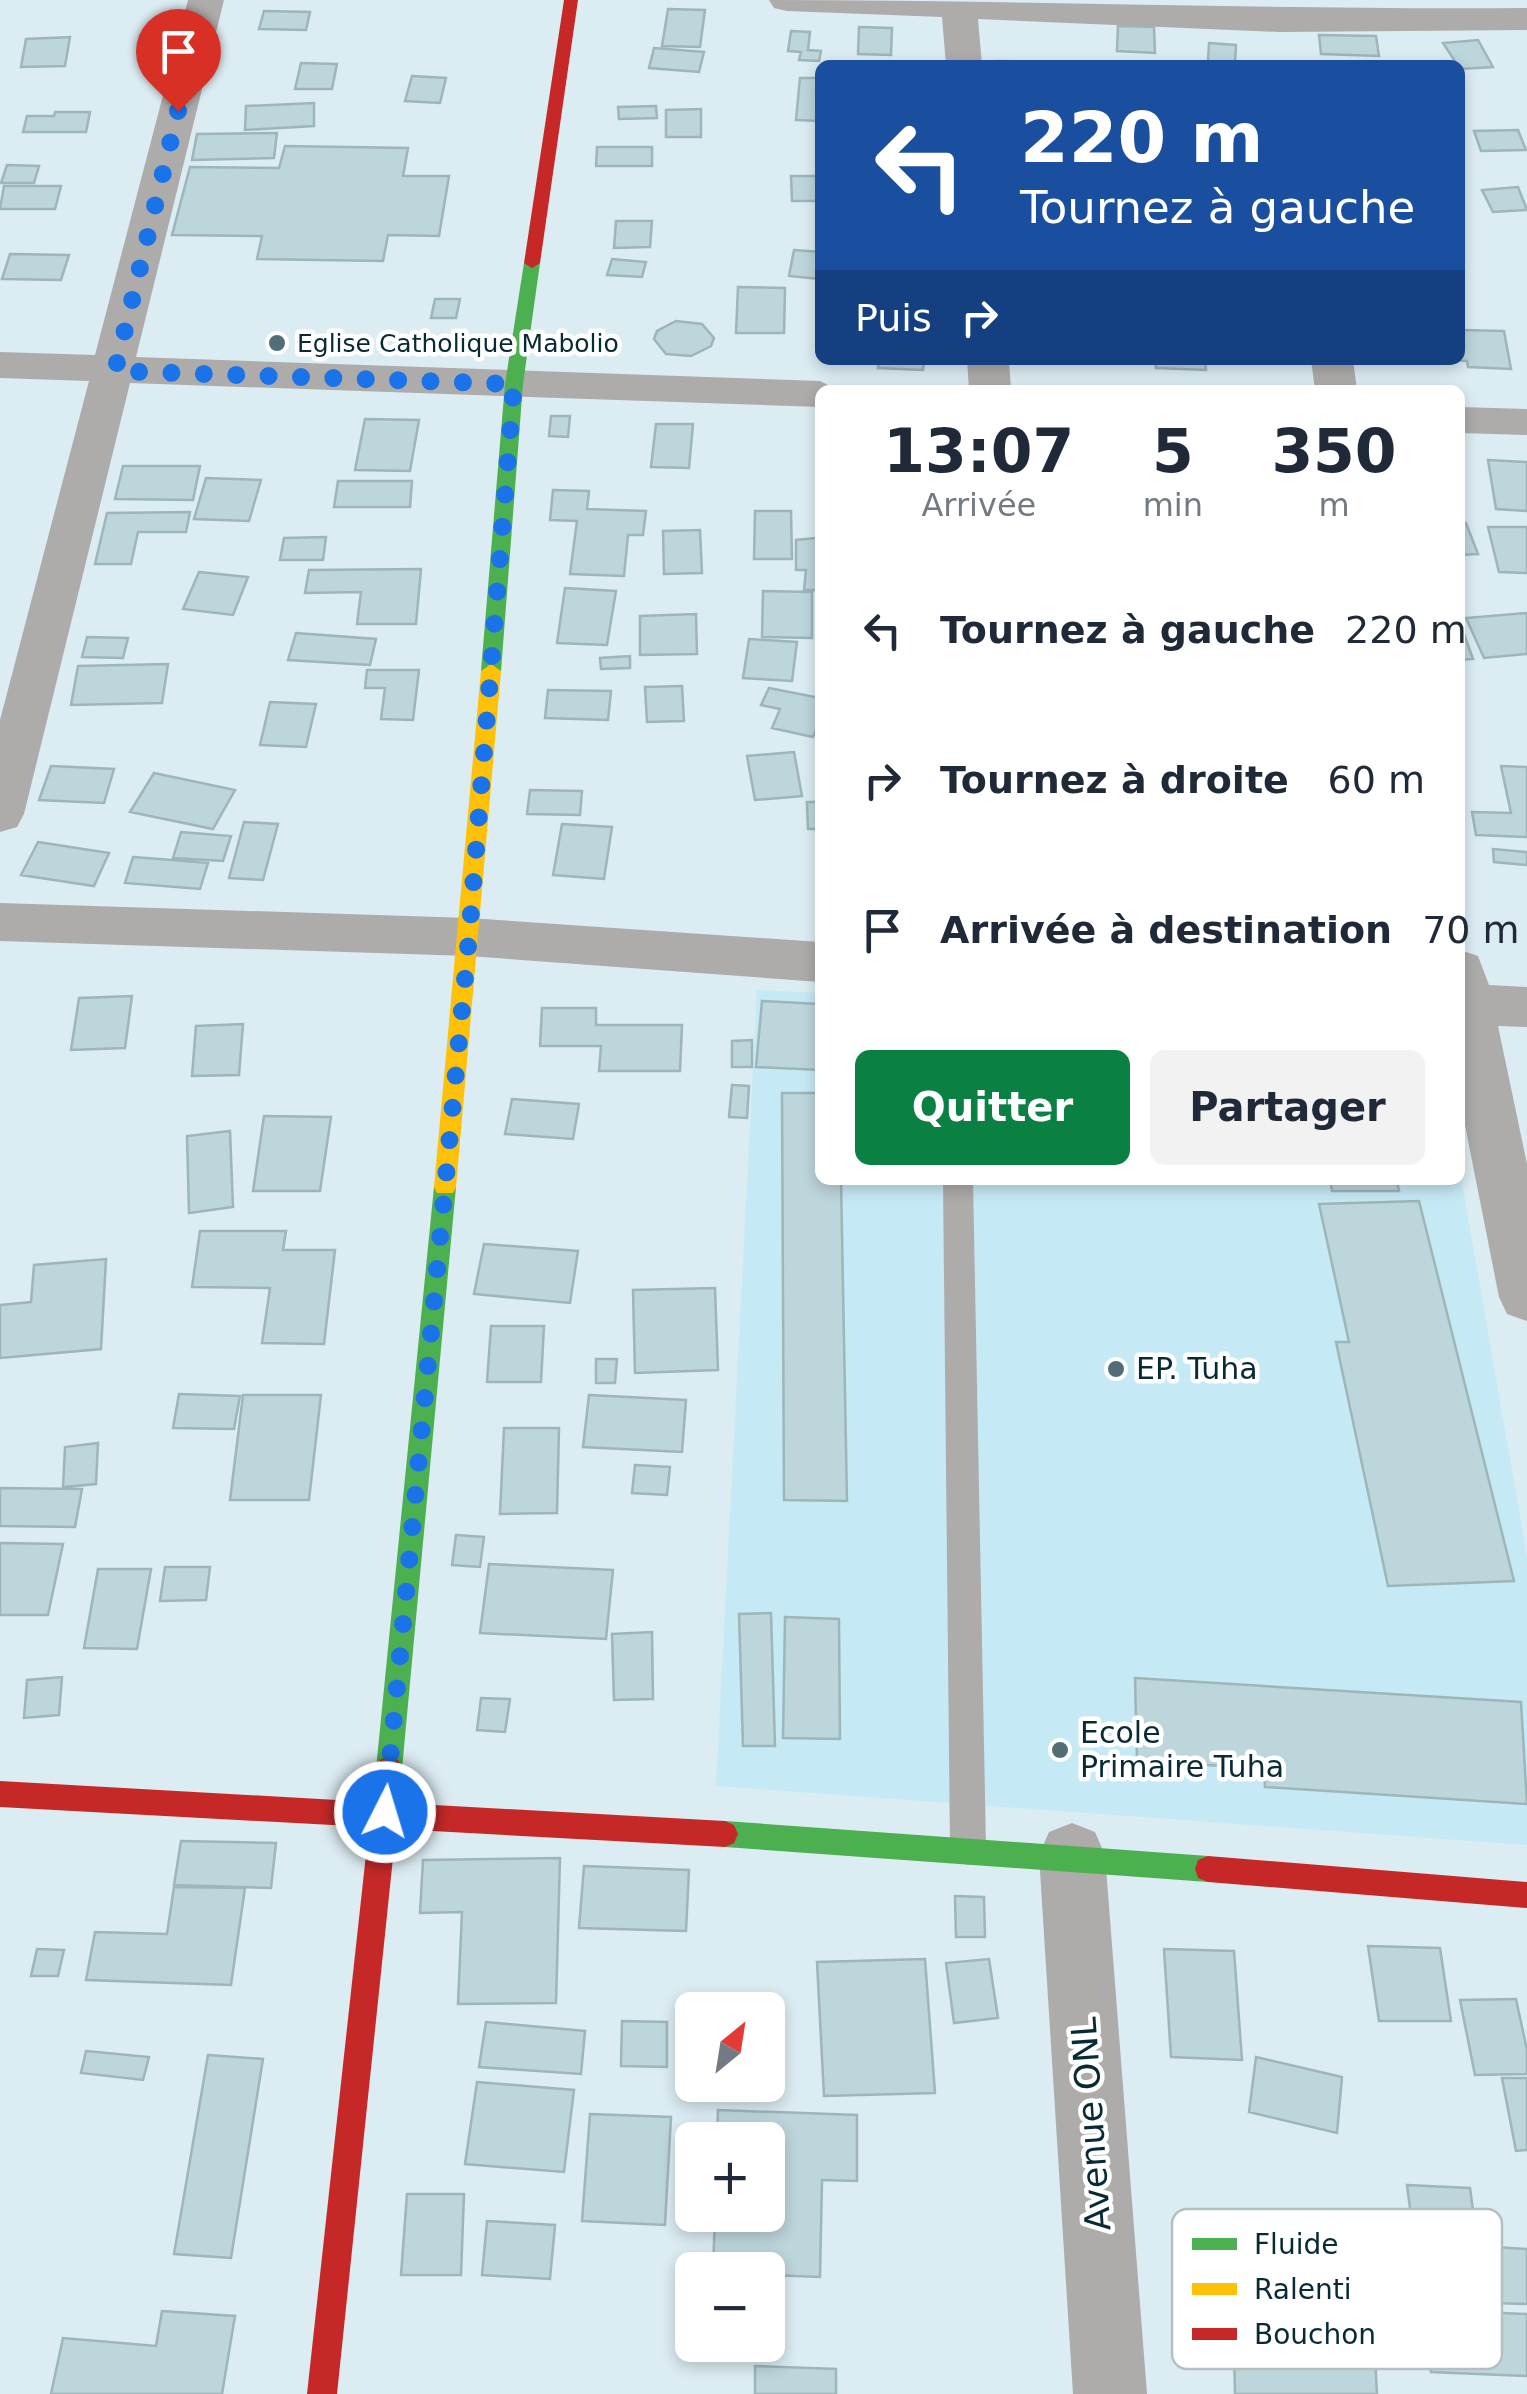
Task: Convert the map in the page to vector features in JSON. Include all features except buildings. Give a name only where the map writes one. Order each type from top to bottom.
[{"type":"street","points":[[0,814],[206,0]]},
{"type":"street","points":[[322,2394],[385,1812],[469,937],[514,384],[571,0]]},
{"type":"street","points":[[786,0],[959,4],[1279,24],[1527,19]]},
{"type":"street","points":[[959,4],[964,60]]},
{"type":"street","points":[[0,365],[815,394]]},
{"type":"street","points":[[1465,420],[1527,422]]},
{"type":"street","points":[[0,922],[469,937],[815,962]]},
{"type":"street","points":[[1465,994],[1527,1007]]},
{"type":"street","points":[[1465,1007],[1527,1297]]},
{"type":"street","points":[[0,1794],[385,1812],[968,1848],[1527,1896]]},
{"type":"street","name":"Avenue ONL","points":[[1072,1855],[1110,2394]]},
{"type":"lane","points":[[958,1185],[968,1848]]},
{"type":"shaded area","name":"EP. Tuha","points":[[757,990],[815,993],[815,1185],[1462,1185],[1527,1557],[1527,1845],[716,1786]]},
{"type":"traffic: fast","points":[[491,671],[514,384],[532,263]]},
{"type":"traffic: fast","points":[[389,1769],[445,1187]]},
{"type":"traffic: fast","points":[[725,1834],[1208,1869]]},
{"type":"traffic: slow","points":[[445,1187],[491,671]]},
{"type":"traffic: jam","points":[[532,263],[571,0]]},
{"type":"traffic: jam","points":[[322,2394],[389,1769]]},
{"type":"traffic: jam","points":[[0,1794],[725,1834]]},
{"type":"traffic: jam","points":[[1208,1869],[1527,1895]]},
{"type":"place","name":"Eglise Catholique Mabolio","points":[[277,343]]},
{"type":"place","name":"EP. Tuha","points":[[1116,1369]]},
{"type":"place","name":"Ecole Primaire Tuha","points":[[1060,1750]]},
{"type":"route","points":[[178,111],[115,371],[514,384],[469,937],[385,1812]]}]
